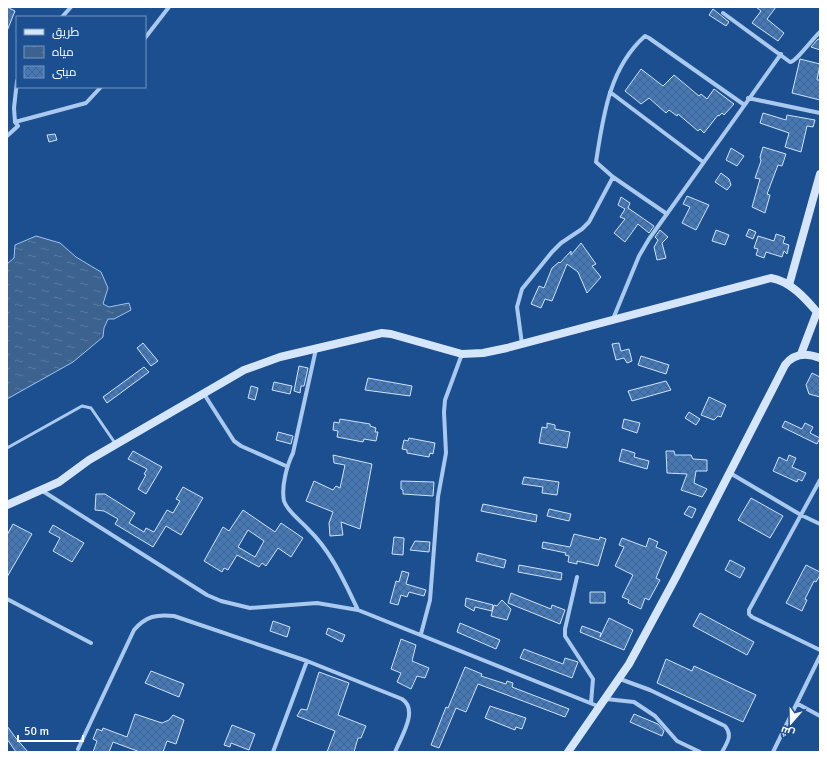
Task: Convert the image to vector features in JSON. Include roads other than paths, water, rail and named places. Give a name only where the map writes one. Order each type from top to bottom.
[{"type":"street","points":[[63,16],[71,7]]},
{"type":"street","points":[[146,37],[169,7]]},
{"type":"street","points":[[723,13],[790,62],[794,62],[811,40],[820,32]]},
{"type":"street","points":[[667,214],[613,177],[596,162],[610,92],[616,77],[632,48],[645,36],[743,104]]},
{"type":"street","points":[[613,320],[639,256],[743,104],[781,54]]},
{"type":"street","points":[[7,136],[18,126],[15,122],[14,108],[16,88]]},
{"type":"street","points":[[15,122],[86,103],[100,88]]},
{"type":"street","points":[[610,92],[703,162]]},
{"type":"street","points":[[748,98],[820,113]]},
{"type":"street","points":[[789,285],[820,174]]},
{"type":"street","points":[[522,344],[517,307],[522,289],[561,243],[582,230],[589,222],[613,177]]},
{"type":"street","points":[[7,505],[59,482],[89,460],[244,370],[280,357],[365,337],[391,334],[462,354],[483,353],[613,320],[762,279],[779,280],[789,285],[819,309],[801,354]]},
{"type":"street","points":[[316,349],[293,453],[286,466],[284,501],[289,509],[321,541],[338,569],[358,610]]},
{"type":"street","points":[[422,634],[430,600],[438,497],[446,453],[444,412],[445,400],[462,354]]},
{"type":"street","points":[[568,752],[620,678],[666,597],[788,360],[801,354],[820,358]]},
{"type":"street","points":[[204,394],[234,441],[241,446],[286,466]]},
{"type":"street","points":[[729,473],[801,515],[820,524]]},
{"type":"street","points":[[820,480],[749,610],[749,614],[752,617],[820,650]]},
{"type":"street","points":[[41,490],[207,595],[221,601],[250,608],[317,603],[358,610],[422,634],[601,707]]},
{"type":"street","points":[[577,577],[565,628],[565,636],[593,679],[591,703]]},
{"type":"street","points":[[7,600],[90,643]]},
{"type":"street","points":[[78,749],[134,630],[141,622],[150,617],[161,614],[174,616],[307,661],[407,702],[409,718],[395,752]]},
{"type":"street","points":[[773,752],[798,704],[820,656]]},
{"type":"street","points":[[273,752],[307,661]]},
{"type":"street","points":[[620,678],[650,690],[725,726],[730,734],[722,752]]},
{"type":"street","points":[[606,699],[634,702],[655,716],[677,741],[700,752]]},
{"type":"street","points":[[798,704],[820,716]]},
{"type":"lane","points":[[7,448],[82,406],[91,408],[116,444]]},
{"type":"water","points":[[36,236],[60,243],[76,257],[101,272],[108,288],[103,304],[109,307],[129,303],[131,310],[114,319],[108,319],[104,328],[103,337],[73,362],[7,399],[7,264],[14,258],[15,245]]}]
